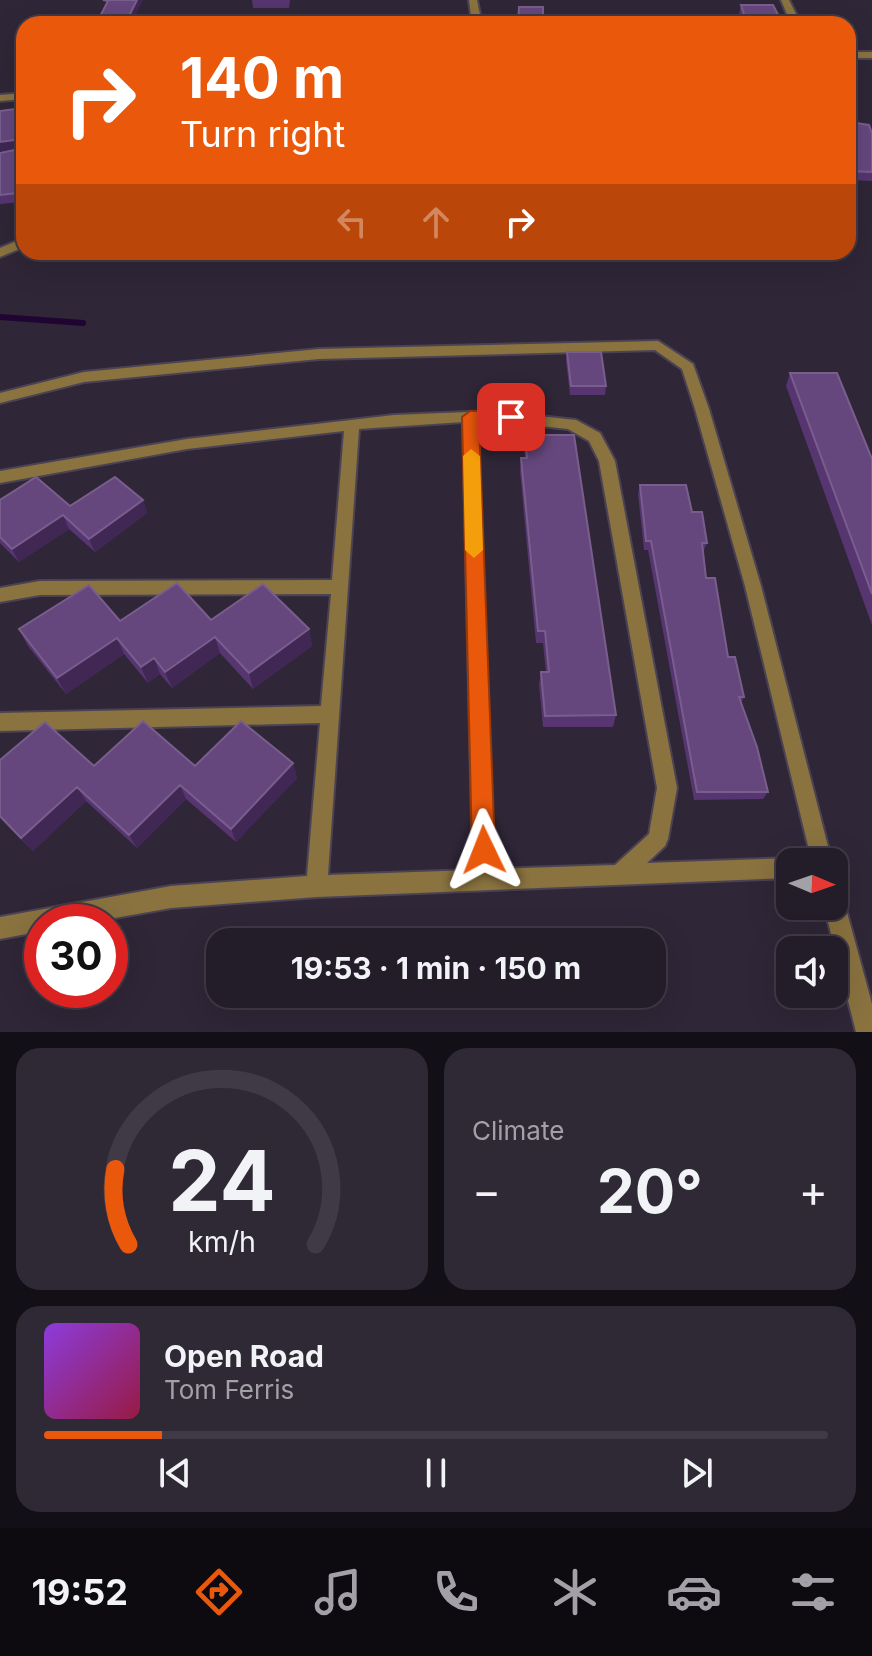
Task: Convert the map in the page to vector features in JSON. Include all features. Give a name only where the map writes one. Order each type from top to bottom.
[{"type":"street","points":[[0,398],[84,377],[319,354],[658,345],[688,367],[702,409],[753,586],[818,848]]},
{"type":"street","points":[[470,417],[484,881]]},
{"type":"street","points":[[0,477],[187,444],[352,425],[470,417],[529,418],[571,424],[595,437],[607,461],[667,788],[658,839],[619,875]]},
{"type":"street","points":[[317,886],[352,425]]},
{"type":"street","points":[[0,595],[40,588],[339,587]]},
{"type":"street","points":[[0,722],[330,714]]},
{"type":"street","points":[[0,928],[171,897],[317,886],[776,869]]},
{"type":"street","points":[[838,920],[868,1032]]},
{"type":"building","points":[[103,0],[137,0],[129,16],[100,16],[108,1]]},
{"type":"building","points":[[741,5],[773,5],[779,16],[744,16]]},
{"type":"building","points":[[519,7],[543,7],[543,16],[518,16]]},
{"type":"building","points":[[16,109],[16,140],[0,142],[0,111]]},
{"type":"building","points":[[856,123],[869,125],[872,133],[872,172],[856,171]]},
{"type":"building","points":[[16,150],[16,193],[0,195],[0,153]]},
{"type":"building","points":[[567,352],[601,352],[606,386],[571,386]]},
{"type":"building","points":[[790,373],[837,373],[872,459],[872,594]]},
{"type":"building","points":[[525,435],[574,435],[616,715],[545,716],[541,672],[549,672],[545,631],[538,631],[521,458],[527,458]]},
{"type":"building","points":[[36,477],[70,506],[115,477],[143,500],[89,539],[63,515],[12,549],[0,537],[0,500]]},
{"type":"building","points":[[640,485],[686,485],[692,512],[702,512],[707,543],[702,543],[706,578],[715,578],[728,657],[735,657],[744,697],[739,697],[757,747],[768,792],[697,792],[651,541],[646,541]]},
{"type":"building","points":[[177,583],[211,620],[263,584],[309,629],[249,673],[215,637],[165,672],[154,658],[141,667],[117,638],[57,678],[19,629],[89,585],[120,621]]},
{"type":"building","points":[[143,721],[195,766],[241,721],[293,763],[231,829],[180,785],[129,835],[77,787],[21,838],[0,816],[0,760],[45,722],[94,766]]},
{"type":"waterway","points":[[0,317],[83,323]]},
{"type":"slow traffic","points":[[471,456],[474,550]]},
{"type":"route","points":[[484,850],[470,417],[511,417]]}]
